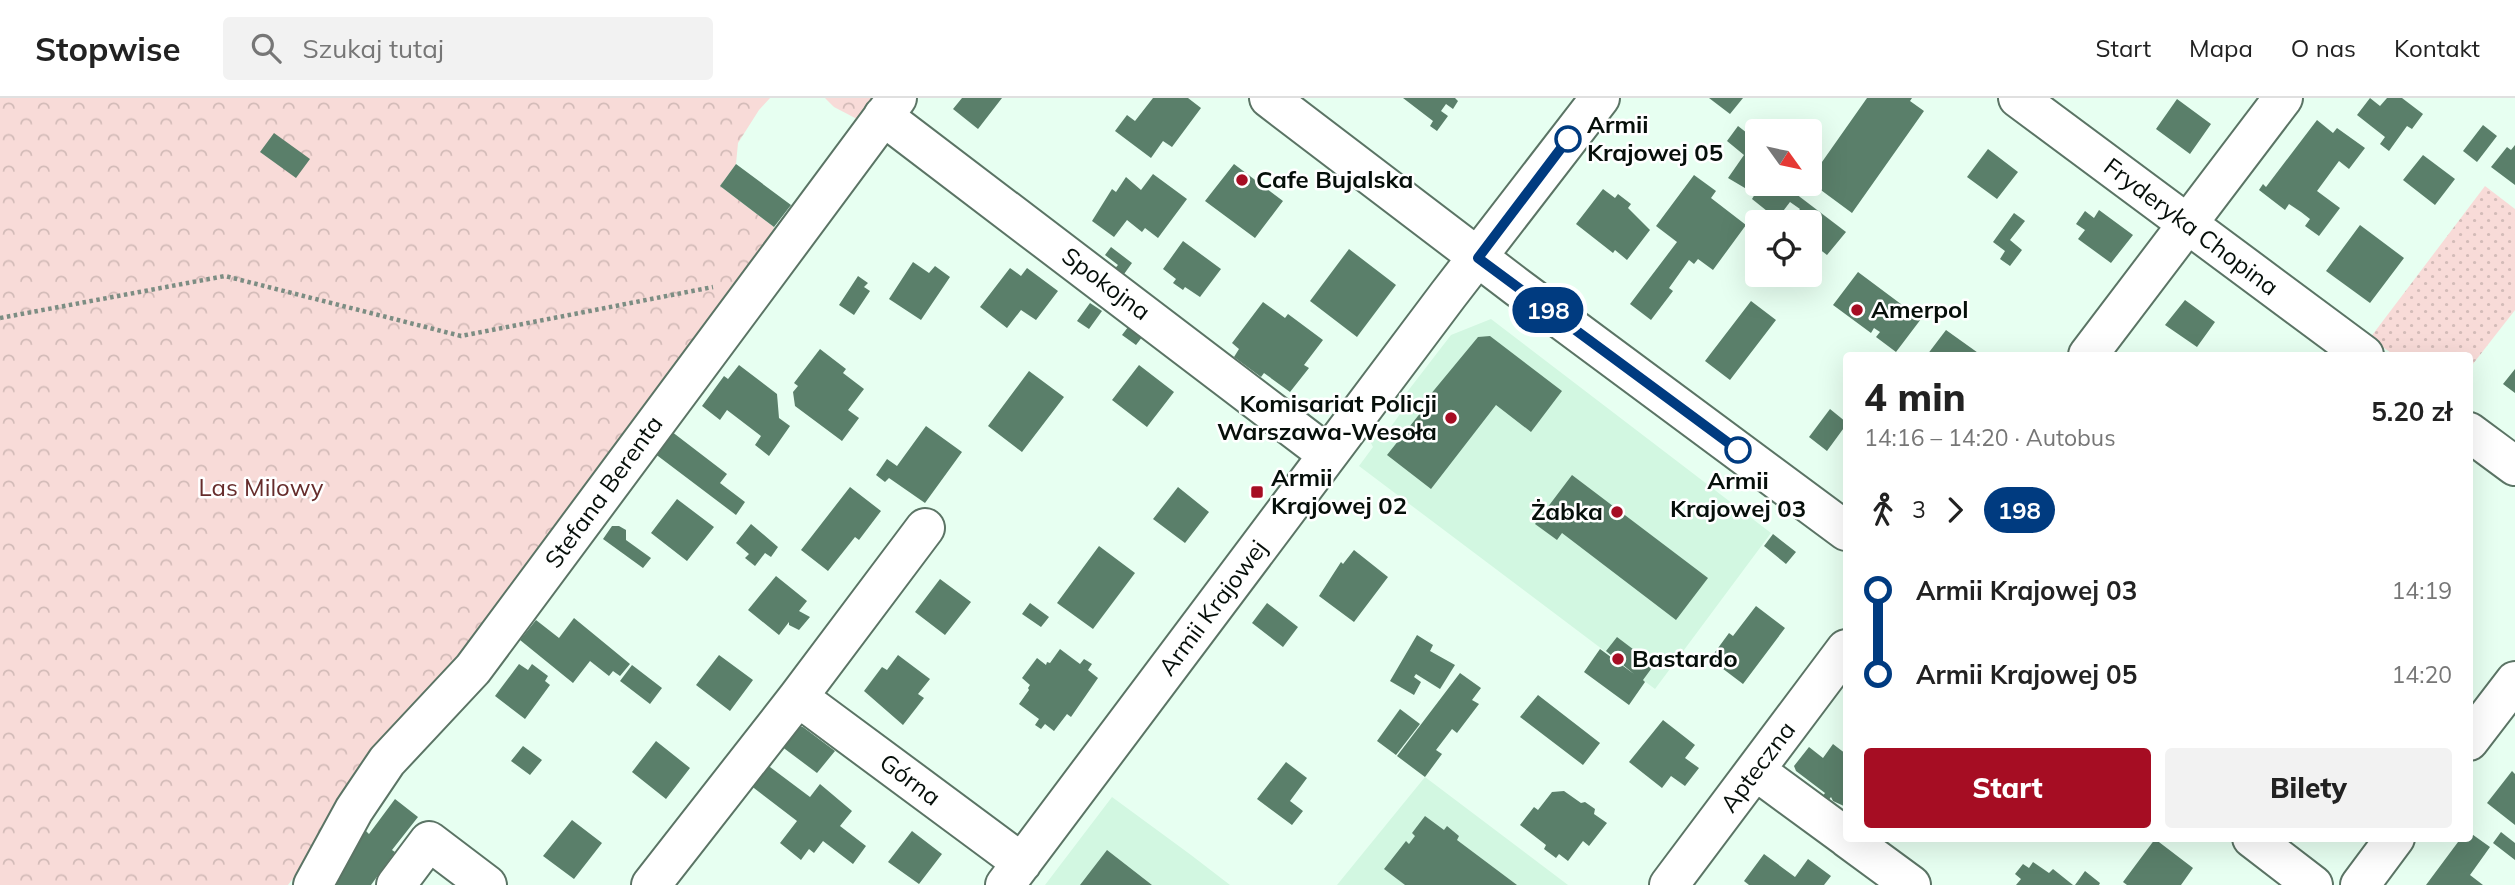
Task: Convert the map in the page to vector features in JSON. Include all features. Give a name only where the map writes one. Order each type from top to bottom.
[{"type":"street","points":[[1269,98],[1478,258],[1843,529]]},
{"type":"street","name":"Armii Krajowej","points":[[1014,874],[1327,454],[1600,98]]},
{"type":"street","name":"Fryderyka Chopina","points":[[2018,98],[2360,352]]},
{"type":"street","points":[[2090,352],[2283,98]]},
{"type":"street","name":"Stefana Berenta","points":[[313,885],[355,810],[387,761],[473,669],[890,107]]},
{"type":"street","name":"Spokojna","points":[[890,107],[1327,454]]},
{"type":"street","points":[[2473,435],[2515,466]]},
{"type":"street","points":[[651,885],[798,697],[925,528]]},
{"type":"street","name":"Apteczna","points":[[1669,885],[1843,653]]},
{"type":"street","points":[[2473,736],[2515,681]]},
{"type":"street","name":"Górna","points":[[798,697],[1014,874]]},
{"type":"street","points":[[1756,771],[1843,835]]},
{"type":"street","points":[[396,885],[429,841],[487,885]]},
{"type":"street","points":[[1852,842],[1911,885]]},
{"type":"street","points":[[2257,842],[2314,885]]},
{"type":"street","points":[[2360,885],[2392,842]]},
{"type":"path","points":[[0,318],[225,276],[461,336],[762,278]]},
{"type":"shaded area","points":[[1491,319],[1771,533],[1655,689],[1359,466],[1373,447],[1370,441],[1378,431],[1385,435],[1400,414],[1394,409],[1451,335]]},
{"type":"shaded area","points":[[1425,777],[1568,885],[1337,885]]},
{"type":"shaded area","points":[[1112,797],[1191,855],[1230,885],[1045,885]]},
{"type":"green space","name":"Las Milowy","points":[[0,98],[770,98],[738,143],[736,164],[720,186],[774,227],[765,259],[288,885],[0,885]]},
{"type":"green space","points":[[825,98],[873,98],[857,119],[834,107]]},
{"type":"green space","points":[[2485,186],[2515,209],[2515,310],[2473,364],[2473,352],[2390,352],[2370,338]]},
{"type":"building","points":[[962,98],[1002,98],[978,129],[953,109]]},
{"type":"building","points":[[1153,98],[1188,98],[1201,108],[1172,147],[1163,141],[1151,158],[1115,131],[1127,115],[1135,121]]},
{"type":"building","points":[[1403,98],[1455,98],[1458,101],[1453,109],[1446,104],[1441,111],[1448,116],[1437,131],[1430,126],[1433,121]]},
{"type":"building","points":[[1709,98],[1743,98],[1730,114]]},
{"type":"building","points":[[1867,98],[1912,98],[1910,101],[1924,111],[1852,213],[1822,191],[1822,162]]},
{"type":"building","points":[[2370,98],[2380,106],[2387,98],[2402,98],[2423,114],[2412,129],[2407,126],[2389,151],[2380,144],[2385,137],[2357,115]]},
{"type":"building","points":[[2177,99],[2211,124],[2190,154],[2156,129]]},
{"type":"building","points":[[2317,120],[2333,133],[2337,128],[2365,148],[2349,169],[2339,161],[2317,191],[2340,208],[2319,236],[2305,226],[2310,219],[2301,212],[2289,204],[2285,210],[2259,190],[2263,184],[2266,187]]},
{"type":"building","points":[[2483,125],[2497,136],[2477,162],[2463,151]]},
{"type":"building","points":[[1738,126],[1745,131],[1745,188],[1728,178],[1744,155],[1727,141]]},
{"type":"building","points":[[274,133],[310,159],[296,178],[260,152]]},
{"type":"building","points":[[2515,145],[2515,185],[2491,167],[2507,147],[2511,150]]},
{"type":"building","points":[[1988,149],[2018,172],[1997,199],[1967,177]]},
{"type":"building","points":[[2423,155],[2455,179],[2435,205],[2403,180]]},
{"type":"building","points":[[736,164],[791,205],[774,227],[720,186]]},
{"type":"building","points":[[1234,164],[1283,201],[1255,238],[1205,201]]},
{"type":"building","points":[[1153,174],[1187,199],[1158,238],[1145,228],[1142,232],[1127,220],[1114,237],[1092,221],[1112,189],[1116,192],[1126,177],[1141,190]]},
{"type":"building","points":[[1694,175],[1716,191],[1711,198],[1745,224],[1713,270],[1698,259],[1694,264],[1689,260],[1669,288],[1673,291],[1651,320],[1630,304],[1677,242],[1656,226]]},
{"type":"building","points":[[1603,189],[1615,198],[1618,194],[1631,204],[1628,208],[1650,230],[1627,260],[1615,250],[1613,253],[1576,224]]},
{"type":"building","points":[[1754,196],[1799,196],[1817,210],[1799,210],[1790,202],[1784,210],[1766,210],[1752,199]]},
{"type":"building","points":[[2099,210],[2133,235],[2111,263],[2078,239],[2085,230],[2076,224],[2085,211],[2094,218]]},
{"type":"building","points":[[2014,213],[2025,221],[2010,240],[2022,250],[2010,266],[2000,259],[2005,251],[1993,242]]},
{"type":"building","points":[[1822,214],[1846,232],[1827,255],[1822,251]]},
{"type":"building","points":[[2360,225],[2404,258],[2370,303],[2326,271]]},
{"type":"building","points":[[1183,241],[1221,269],[1200,297],[1173,283],[1176,279],[1163,269]]},
{"type":"building","points":[[1111,247],[1132,263],[1119,281],[1110,274],[1118,265],[1105,255]]},
{"type":"building","points":[[1349,249],[1396,285],[1357,337],[1310,301]]},
{"type":"building","points":[[913,262],[929,273],[935,266],[950,277],[921,320],[889,299]]},
{"type":"building","points":[[1010,268],[1021,276],[1027,268],[1058,291],[1036,320],[1021,310],[1007,328],[980,307]]},
{"type":"building","points":[[1858,272],[1921,319],[1896,352],[1876,337],[1880,332],[1874,328],[1871,333],[1833,305]]},
{"type":"building","points":[[858,276],[868,283],[864,287],[870,291],[854,315],[839,305]]},
{"type":"building","points":[[2185,300],[2215,322],[2197,347],[2165,325]]},
{"type":"building","points":[[1751,301],[1776,320],[1730,380],[1705,361]]},
{"type":"building","points":[[1263,302],[1285,318],[1288,314],[1323,340],[1304,365],[1309,368],[1290,392],[1264,373],[1261,377],[1234,357],[1239,349],[1232,343]]},
{"type":"building","points":[[1090,303],[1102,311],[1089,329],[1077,321]]},
{"type":"building","points":[[1135,318],[1149,328],[1136,345],[1122,335]]},
{"type":"building","points":[[1946,330],[1977,352],[1929,352]]},
{"type":"building","name":"Komisariat Policji Warszawa-Wesoła","points":[[1490,336],[1562,391],[1531,432],[1496,405],[1431,489],[1387,455],[1433,397],[1430,395],[1478,337]]},
{"type":"building","points":[[820,349],[846,369],[843,373],[864,389],[848,410],[859,418],[842,441],[795,406],[793,392],[798,386],[794,383]]},
{"type":"building","points":[[739,365],[777,394],[779,418],[790,426],[769,456],[755,445],[761,436],[727,410],[720,420],[702,406],[724,376],[728,379]]},
{"type":"building","points":[[1139,365],[1174,392],[1147,427],[1112,400]]},
{"type":"building","points":[[2515,369],[2515,393],[2503,384]]},
{"type":"building","points":[[1029,371],[1064,397],[1022,452],[988,426]]},
{"type":"building","points":[[1830,409],[1843,420],[1843,429],[1827,451],[1809,437]]},
{"type":"building","points":[[926,426],[962,452],[925,503],[889,478],[885,482],[876,475],[887,459],[897,466]]},
{"type":"building","points":[[667,428],[727,474],[720,483],[745,502],[736,515],[650,450]]},
{"type":"building","points":[[1572,475],[1708,578],[1676,620],[1562,533],[1557,540],[1535,524]]},
{"type":"building","points":[[850,487],[881,511],[859,540],[855,537],[828,571],[801,550]]},
{"type":"building","points":[[1178,487],[1209,512],[1185,543],[1153,519]]},
{"type":"building","points":[[677,499],[714,527],[687,561],[651,533]]},
{"type":"building","points":[[751,524],[778,547],[771,557],[765,553],[755,566],[745,558],[749,554],[736,543]]},
{"type":"building","points":[[612,526],[626,530],[626,540],[651,558],[643,568],[603,539]]},
{"type":"building","points":[[1773,534],[1796,552],[1786,564],[1764,546]]},
{"type":"building","points":[[1099,546],[1135,573],[1093,629],[1057,603]]},
{"type":"building","points":[[1354,550],[1388,577],[1354,622],[1319,596],[1341,562],[1343,564]]},
{"type":"building","points":[[776,576],[807,601],[799,611],[810,617],[799,630],[789,625],[789,622],[779,635],[748,610]]},
{"type":"building","points":[[940,579],[971,602],[945,635],[915,612]]},
{"type":"building","points":[[1030,603],[1049,617],[1041,627],[1022,614]]},
{"type":"building","points":[[1267,603],[1298,627],[1283,647],[1252,623]]},
{"type":"building","points":[[1756,606],[1785,628],[1743,684],[1710,659],[1729,633],[1733,636]]},
{"type":"building","points":[[574,618],[630,664],[620,676],[613,671],[609,676],[590,661],[573,683],[520,640],[536,620],[559,638]]},
{"type":"building","points":[[1417,635],[1433,645],[1430,651],[1455,665],[1440,689],[1416,674],[1414,677],[1421,682],[1414,695],[1390,681]]},
{"type":"building","points":[[1617,637],[1654,665],[1629,705],[1584,672],[1600,649],[1634,674],[1606,651]]},
{"type":"building","points":[[1060,649],[1080,664],[1084,659],[1092,664],[1088,670],[1098,678],[1071,717],[1067,714],[1054,731],[1045,724],[1041,729],[1035,725],[1039,719],[1019,704],[1030,685],[1022,678],[1037,658],[1046,665]]},
{"type":"building","points":[[719,655],[753,680],[730,711],[696,685]]},
{"type":"building","points":[[898,655],[930,679],[918,694],[924,698],[903,725],[864,691],[882,667],[887,670]]},
{"type":"building","points":[[519,664],[528,670],[532,664],[548,676],[545,681],[550,685],[525,719],[495,696]]},
{"type":"building","points":[[632,665],[662,688],[650,704],[620,681]]},
{"type":"building","points":[[1460,673],[1481,688],[1472,700],[1479,704],[1457,733],[1452,729],[1436,750],[1442,754],[1425,777],[1397,756]]},
{"type":"building","points":[[1538,695],[1600,743],[1583,765],[1520,717]]},
{"type":"building","points":[[1400,709],[1420,724],[1396,755],[1377,741]]},
{"type":"building","points":[[1663,720],[1695,745],[1685,758],[1699,768],[1685,786],[1671,776],[1662,788],[1629,762]]},
{"type":"building","points":[[796,727],[803,727],[835,751],[817,773],[781,746]]},
{"type":"building","points":[[656,741],[690,768],[666,799],[632,772]]},
{"type":"building","points":[[1833,744],[1843,752],[1843,806],[1831,797],[1828,801],[1822,797],[1825,793],[1796,771],[1794,766],[1809,747],[1823,758]]},
{"type":"building","points":[[523,746],[542,760],[530,775],[511,761]]},
{"type":"building","points":[[1286,762],[1307,778],[1290,801],[1303,811],[1292,825],[1257,799]]},
{"type":"building","points":[[766,764],[810,797],[820,784],[852,811],[840,826],[866,846],[853,864],[823,841],[814,853],[809,849],[801,860],[780,843],[797,821],[750,785]]},
{"type":"building","points":[[2512,771],[2515,774],[2515,825],[2487,803]]},
{"type":"building","points":[[1564,791],[1595,809],[1594,814],[1607,823],[1589,846],[1583,841],[1568,861],[1559,854],[1556,858],[1544,849],[1546,845],[1520,825],[1534,807],[1538,810],[1552,792]]},
{"type":"building","points":[[395,799],[418,817],[392,850],[395,852],[371,885],[330,885],[339,867],[366,831],[369,834]]},
{"type":"building","points":[[1425,816],[1444,830],[1447,826],[1459,836],[1457,840],[1517,885],[1405,885],[1384,869],[1406,841],[1409,844],[1415,836],[1412,833]]},
{"type":"building","points":[[572,820],[602,843],[574,879],[543,856]]},
{"type":"building","points":[[912,831],[942,854],[919,884],[888,862]]},
{"type":"building","points":[[2501,832],[2515,843],[2515,860],[2493,843]]},
{"type":"building","points":[[2473,835],[2490,847],[2470,875],[2483,885],[2426,885],[2458,842],[2473,842]]},
{"type":"building","points":[[2153,842],[2159,842],[2193,868],[2181,885],[2127,885],[2123,882]]},
{"type":"building","points":[[1107,850],[1152,885],[1080,885]]},
{"type":"building","points":[[1764,854],[1795,877],[1808,859],[1831,876],[1824,885],[1749,885],[1744,881]]},
{"type":"building","points":[[2033,862],[2049,873],[2053,869],[2073,885],[2016,885],[2021,879],[2015,874],[2023,864],[2029,868]]},
{"type":"building","points":[[2085,871],[2100,883],[2099,885],[2075,885]]},
{"type":"bus line","name":"198","points":[[1568,139],[1478,258],[1738,450]]},
{"type":"place","name":"Armii Krajowej 05","points":[[1568,139]]},
{"type":"place","name":"Cafe Bujalska","points":[[1242,180]]},
{"type":"place","name":"Amerpol","points":[[1857,310]]},
{"type":"place","name":"Komisariat Policji Warszawa-Wesoła","points":[[1451,418]]},
{"type":"place","name":"Armii Krajowej 03","points":[[1738,450]]},
{"type":"place","name":"Armii Krajowej 02","points":[[1257,492]]},
{"type":"place","name":"Żabka","points":[[1617,512]]},
{"type":"place","name":"Bastardo","points":[[1618,659]]}]
